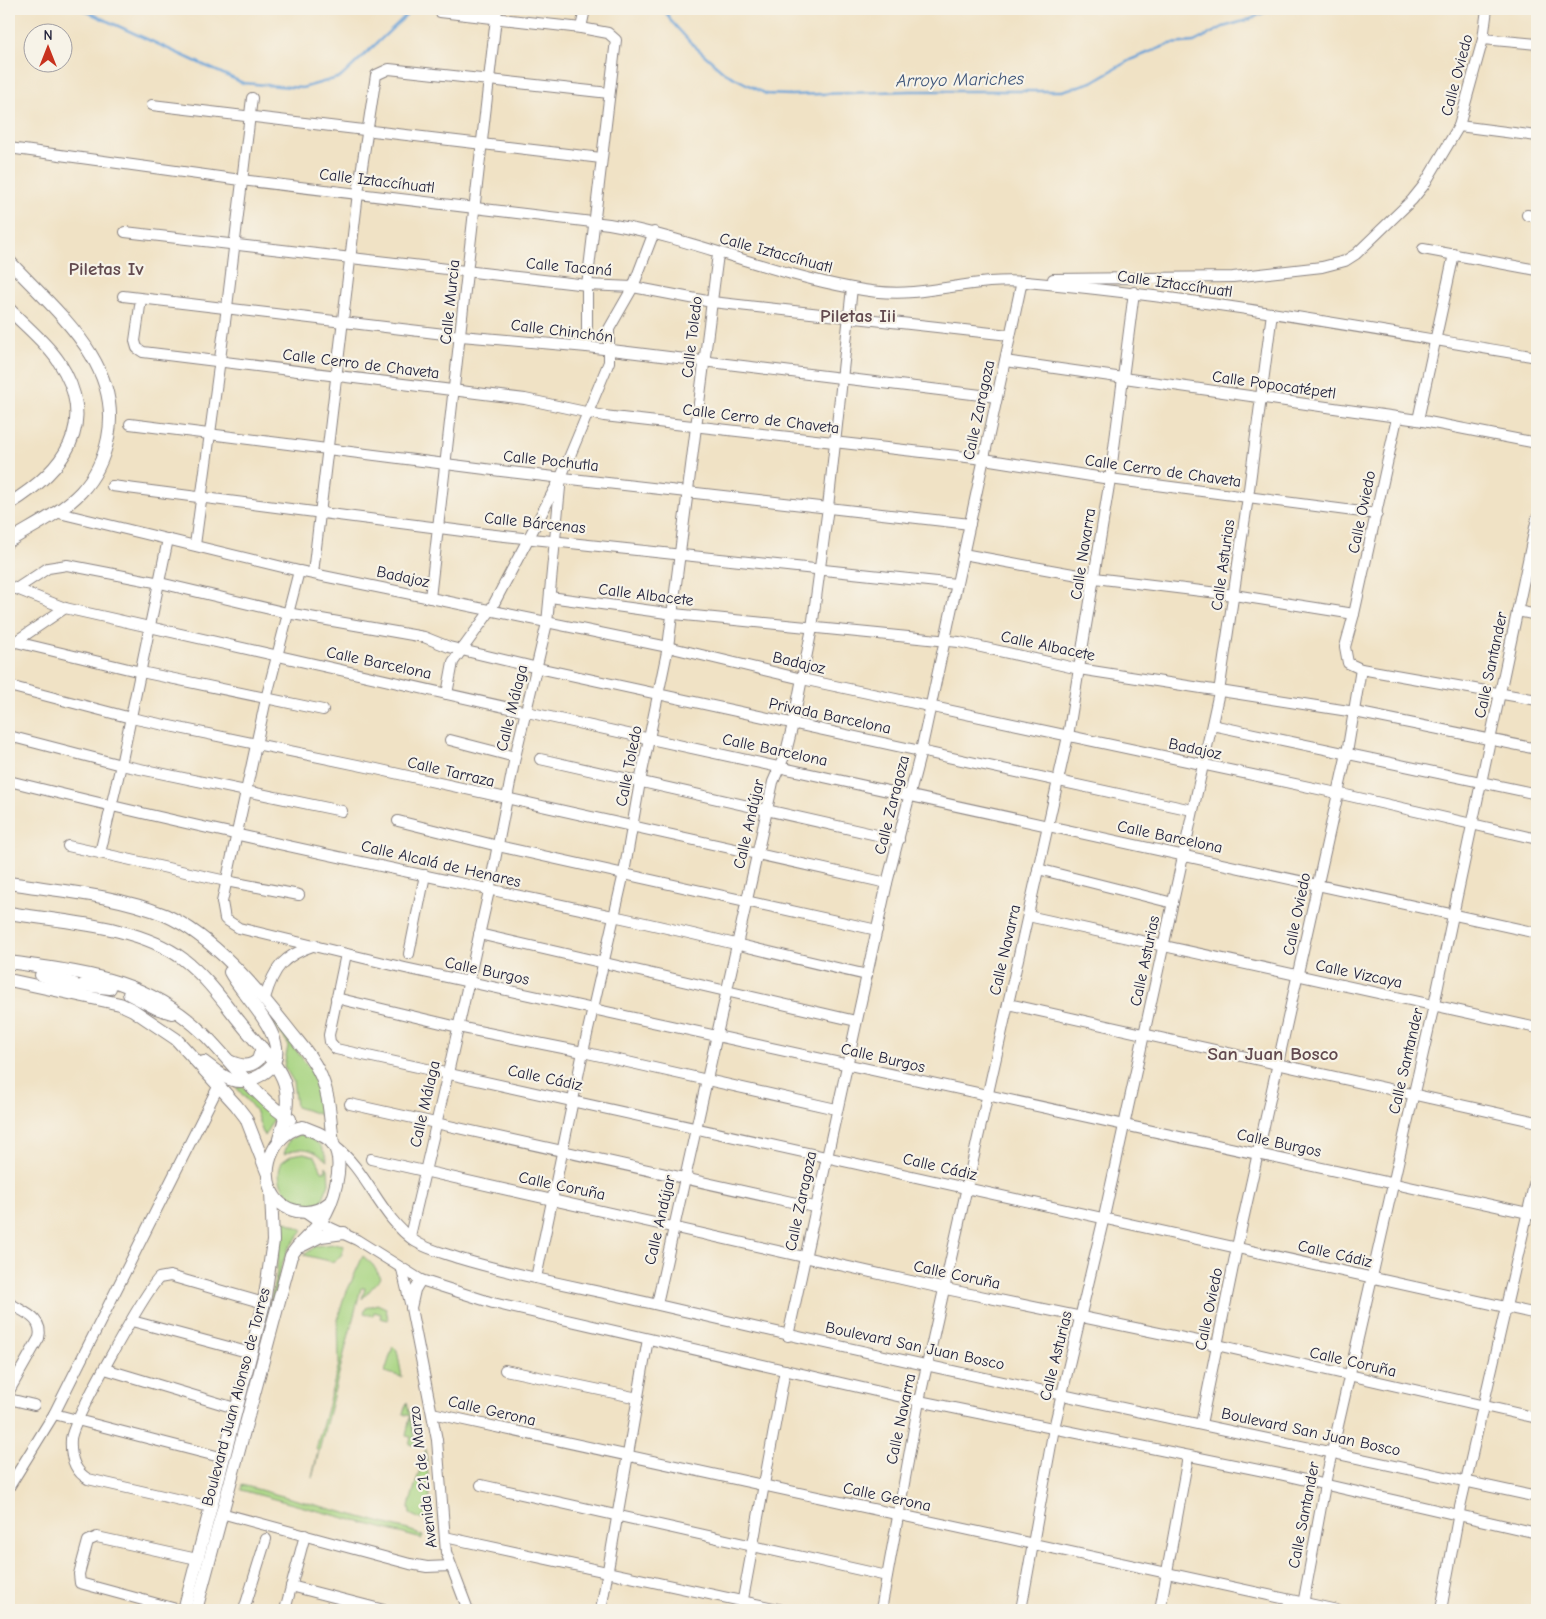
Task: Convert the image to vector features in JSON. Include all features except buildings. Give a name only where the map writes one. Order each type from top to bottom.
[{"type":"main road","points":[[9,261],[88,348],[102,372],[108,395],[110,430],[100,463],[80,493],[56,512],[9,541]]},
{"type":"main road","points":[[9,309],[59,361],[71,386],[75,418],[70,446],[55,469],[42,482],[9,504]]},
{"type":"main road","points":[[9,883],[108,899],[158,913],[187,927],[206,940],[264,998],[318,1069],[325,1086],[338,1173],[330,1203],[314,1213],[307,1214],[286,1206],[271,1191],[267,1172],[246,1118],[176,1039],[133,1010],[106,999],[9,980]]},
{"type":"main road","points":[[9,913],[128,933],[156,944],[182,958],[207,981],[274,1063],[286,1083],[288,1099],[285,1117],[267,1172]]},
{"type":"main road","points":[[191,1055],[233,1082],[247,1081],[264,1073],[274,1063],[277,1050],[276,1040],[233,977],[223,958]]},
{"type":"main road","points":[[9,962],[105,978],[132,986],[150,994],[204,1034],[247,1081],[285,1117],[320,1134],[333,1144]]},
{"type":"main road","points":[[9,969],[68,981],[78,993]]},
{"type":"main road","points":[[78,993],[87,985],[104,987],[129,994],[156,1008],[182,1016]]},
{"type":"main road","points":[[227,1060],[240,1066],[250,1065],[258,1060],[262,1048]]},
{"type":"main road","points":[[279,1139],[293,1129],[303,1127]]},
{"type":"main road","name":"Boulevard Juan Alonso de Torres","points":[[196,1610],[216,1510],[224,1458],[264,1304],[273,1241],[271,1191]]},
{"type":"main road","name":"Boulevard Juan Alonso de Torres","points":[[184,1610],[197,1559],[216,1510],[284,1281],[296,1248],[320,1223],[330,1203]]},
{"type":"main road","points":[[296,1248],[321,1236],[344,1234]]},
{"type":"street","points":[[581,28],[585,9]]},
{"type":"street","name":"Calle Oviedo","points":[[1022,282],[1085,278],[1125,280],[1233,277],[1312,268],[1345,261],[1356,254],[1412,200],[1424,185],[1459,126],[1483,39],[1486,9]]},
{"type":"street","points":[[440,12],[497,13],[608,33],[616,40],[601,158],[588,285],[587,348]]},
{"type":"street","name":"Calle Murcia","points":[[430,598],[462,336],[497,13]]},
{"type":"street","points":[[1483,39],[1537,44]]},
{"type":"street","points":[[313,573],[358,193],[366,131],[376,76],[389,69],[609,93]]},
{"type":"street","points":[[195,545],[203,496],[252,98]]},
{"type":"street","points":[[152,105],[601,158]]},
{"type":"street","points":[[1459,126],[1537,136]]},
{"type":"street","name":"Calle Iztaccíhuatl","points":[[9,148],[241,180],[594,222],[654,232],[718,254],[788,274],[852,288],[894,294],[970,284],[1022,282],[1134,292],[1537,357]]},
{"type":"street","name":"Calle Tacaná","points":[[125,232],[588,285],[633,287],[712,302],[1009,336]]},
{"type":"street","points":[[447,694],[453,662],[490,611],[561,477],[609,362],[609,329],[633,287],[654,232]]},
{"type":"street","points":[[1423,249],[1537,270]]},
{"type":"street","name":"Calle Toledo","points":[[536,1278],[583,1052],[624,873],[640,782],[674,614],[718,254]]},
{"type":"street","points":[[1418,420],[1454,254]]},
{"type":"street","name":"Calle Zaragoza","points":[[788,1336],[814,1208],[887,883],[900,840],[931,706],[943,640],[1022,282]]},
{"type":"street","name":"Calle Andújar","points":[[657,1304],[708,1082],[766,810],[773,782],[780,767],[793,724],[812,628],[828,507],[847,318],[852,288]]},
{"type":"street","name":"Calle Navarra","points":[[881,1610],[919,1401],[946,1289],[986,1097],[1068,736],[1110,479],[1134,292]]},
{"type":"street","name":"Calle Chinchón","points":[[123,296],[462,336],[587,348],[841,380],[997,397]]},
{"type":"street","name":"Calle Cerro de Chaveta","points":[[141,299],[134,341],[136,348],[143,352],[525,399],[589,413],[984,460],[1110,479],[1377,514]]},
{"type":"street","name":"Calle Asturias","points":[[1021,1610],[1061,1395],[1104,1217],[1219,692],[1262,398],[1272,313]]},
{"type":"street","name":"Calle Popocatépetl","points":[[1005,361],[1123,380],[1418,420],[1537,443]]},
{"type":"street","name":"Calle Oviedo","points":[[1201,1424],[1237,1248],[1279,1066],[1355,712],[1361,669],[1348,663],[1345,647],[1377,514],[1397,418]]},
{"type":"street","name":"Calle Pochutla","points":[[130,424],[447,464],[970,524]]},
{"type":"street","name":"Calle Málaga","points":[[410,1236],[489,891],[515,757],[538,668],[547,623],[561,477]]},
{"type":"street","name":"Calle Bárcenas","points":[[112,486],[529,538],[956,584]]},
{"type":"street","name":"Badajoz","points":[[56,512],[299,571],[668,647],[802,679],[1202,766],[1337,793],[1537,839]]},
{"type":"street","name":"Calle Santander","points":[[1302,1606],[1324,1486],[1434,1006],[1537,518]]},
{"type":"street","points":[[100,854],[121,765],[168,539]]},
{"type":"street","points":[[963,554],[1095,578],[1354,614]]},
{"type":"street","points":[[12,587],[48,568],[60,565],[160,583],[287,613]]},
{"type":"street","points":[[226,881],[276,656],[299,571]]},
{"type":"street","name":"Calle Barcelona","points":[[12,587],[65,608],[276,656],[1537,933]]},
{"type":"street","name":"Calle Albacete","points":[[550,597],[674,614],[943,640],[1079,669],[1355,712],[1537,749]]},
{"type":"street","points":[[13,644],[65,608]]},
{"type":"street","points":[[1517,611],[1537,615]]},
{"type":"street","name":"Privada Barcelona","points":[[287,613],[424,638],[463,650],[538,668],[1192,810]]},
{"type":"street","points":[[13,644],[323,710]]},
{"type":"street","points":[[1361,669],[1537,700]]},
{"type":"street","name":"Calle Tarraza","points":[[9,686],[131,718],[380,770],[757,856],[887,883]]},
{"type":"street","points":[[1212,724],[1537,794]]},
{"type":"street","points":[[9,736],[121,765],[342,811]]},
{"type":"street","points":[[450,740],[515,757]]},
{"type":"street","points":[[540,759],[900,840]]},
{"type":"street","name":"Calle Alcalá de Henares","points":[[9,781],[111,807],[425,875],[489,891],[614,916],[867,975]]},
{"type":"street","points":[[398,821],[498,846],[877,930]]},
{"type":"street","points":[[68,846],[299,895]]},
{"type":"street","points":[[1038,869],[1173,902]]},
{"type":"street","points":[[409,954],[425,875]]},
{"type":"street","name":"Calle Burgos","points":[[226,881],[222,902],[225,919],[239,928],[468,982],[986,1097],[1533,1214]]},
{"type":"street","name":"Calle Vizcaya","points":[[1028,916],[1298,977],[1537,1028]]},
{"type":"street","points":[[479,934],[856,1021]]},
{"type":"street","points":[[284,938],[288,956]]},
{"type":"street","points":[[264,998],[276,970],[288,956],[314,945]]},
{"type":"street","points":[[346,954],[336,998],[458,1027],[583,1052],[708,1082],[836,1109]]},
{"type":"street","name":"Calle Cádiz","points":[[336,998],[329,1035],[330,1042],[336,1048],[1537,1314]]},
{"type":"street","points":[[1008,1004],[1279,1066],[1537,1122]]},
{"type":"street","points":[[9,1487],[54,1414],[218,1087]]},
{"type":"street","points":[[350,1104],[814,1208]]},
{"type":"street","name":"Boulevard San Juan Bosco","points":[[333,1144],[348,1157],[381,1206],[410,1236],[433,1250],[484,1266],[657,1304],[788,1336],[1537,1497]]},
{"type":"street","name":"Calle Coruña","points":[[371,1158],[946,1289],[1217,1346],[1537,1418]]},
{"type":"street","points":[[1441,1610],[1459,1515],[1506,1307],[1533,1214],[1537,1172]]},
{"type":"street","points":[[307,1214],[421,1280],[494,1303],[919,1401],[1279,1474],[1324,1486],[1537,1533]]},
{"type":"street","points":[[402,1269],[412,1308]]},
{"type":"street","points":[[264,1304],[164,1276],[154,1283],[79,1419],[71,1440],[72,1455],[76,1469],[88,1479],[216,1510],[410,1564],[427,1567],[451,1566]]},
{"type":"street","name":"Avenida 21 de Marzo","points":[[421,1280],[415,1290],[412,1308],[440,1462],[445,1537],[451,1566],[468,1610]]},
{"type":"street","points":[[9,1303],[36,1319],[41,1331],[39,1338],[9,1391]]},
{"type":"street","points":[[132,1321],[251,1353]]},
{"type":"street","points":[[601,1610],[619,1515],[648,1339]]},
{"type":"street","points":[[105,1369],[236,1408]]},
{"type":"street","points":[[505,1370],[638,1398]]},
{"type":"street","points":[[742,1606],[785,1370]]},
{"type":"street","points":[[9,1399],[34,1405]]},
{"type":"street","name":"Calle Gerona","points":[[432,1413],[628,1457],[1168,1572],[1302,1606],[1337,1610]]},
{"type":"street","points":[[54,1414],[224,1458]]},
{"type":"street","points":[[1160,1610],[1188,1457]]},
{"type":"street","points":[[481,1485],[887,1576]]},
{"type":"street","points":[[285,1610],[305,1535]]},
{"type":"street","points":[[180,1610],[80,1583],[79,1574],[88,1541],[97,1537],[197,1559]]},
{"type":"street","points":[[445,1537],[608,1572],[742,1606],[783,1610]]},
{"type":"street","points":[[244,1610],[266,1539]]},
{"type":"street","points":[[291,1586],[384,1610]]},
{"type":"green space","points":[[247,984],[313,1073],[318,1084],[322,1115],[296,1107],[293,1081],[284,1066],[287,1042]]},
{"type":"green space","points":[[236,1087],[244,1087],[275,1117],[264,1136],[255,1110]]},
{"type":"green space","points":[[299,1134],[318,1143],[326,1155],[327,1161],[307,1149],[296,1149],[284,1154],[289,1140]]},
{"type":"green space","points":[[304,1153],[315,1156],[322,1171],[326,1171],[326,1166],[328,1169],[329,1183],[321,1203],[304,1203],[295,1199],[283,1188],[280,1180],[279,1171],[282,1162],[292,1155]]},
{"type":"green space","points":[[279,1218],[303,1230],[288,1249],[281,1268],[229,1464],[276,1277]]},
{"type":"green space","points":[[334,1244],[344,1246],[342,1255],[334,1262],[304,1255],[316,1246]]},
{"type":"green space","points":[[363,1256],[373,1265],[381,1278],[362,1299],[365,1288],[361,1288],[312,1478],[318,1451],[316,1449],[339,1364],[338,1320],[343,1300]]},
{"type":"green space","points":[[377,1304],[386,1308],[388,1320],[380,1318],[381,1314],[374,1312],[373,1316],[364,1313],[366,1308]]},
{"type":"green space","points":[[393,1346],[397,1350],[402,1377],[385,1372]]},
{"type":"green space","points":[[407,1402],[410,1416],[403,1414]]},
{"type":"green space","points":[[410,1416],[416,1446],[409,1444],[411,1437],[406,1436]]},
{"type":"green space","points":[[426,1449],[431,1514],[420,1519],[410,1514],[409,1506]]},
{"type":"green space","points":[[242,1485],[412,1531],[423,1536],[422,1539],[241,1490]]},
{"type":"waterway","name":"Arroyo Mariches","points":[[81,9],[243,83],[302,88],[341,77],[413,9]]},
{"type":"waterway","name":"Arroyo Mariches","points":[[664,9],[671,21],[691,43],[725,73],[766,94],[791,95],[910,91],[1062,91],[1092,82],[1130,60],[1170,44],[1194,42],[1223,27],[1251,19],[1271,9]]},
{"type":"district","name":"Piletas Iv","points":[[106,269]]},
{"type":"district","name":"Piletas Iii","points":[[858,316]]},
{"type":"district","name":"San Juan Bosco","points":[[1273,1054]]}]
